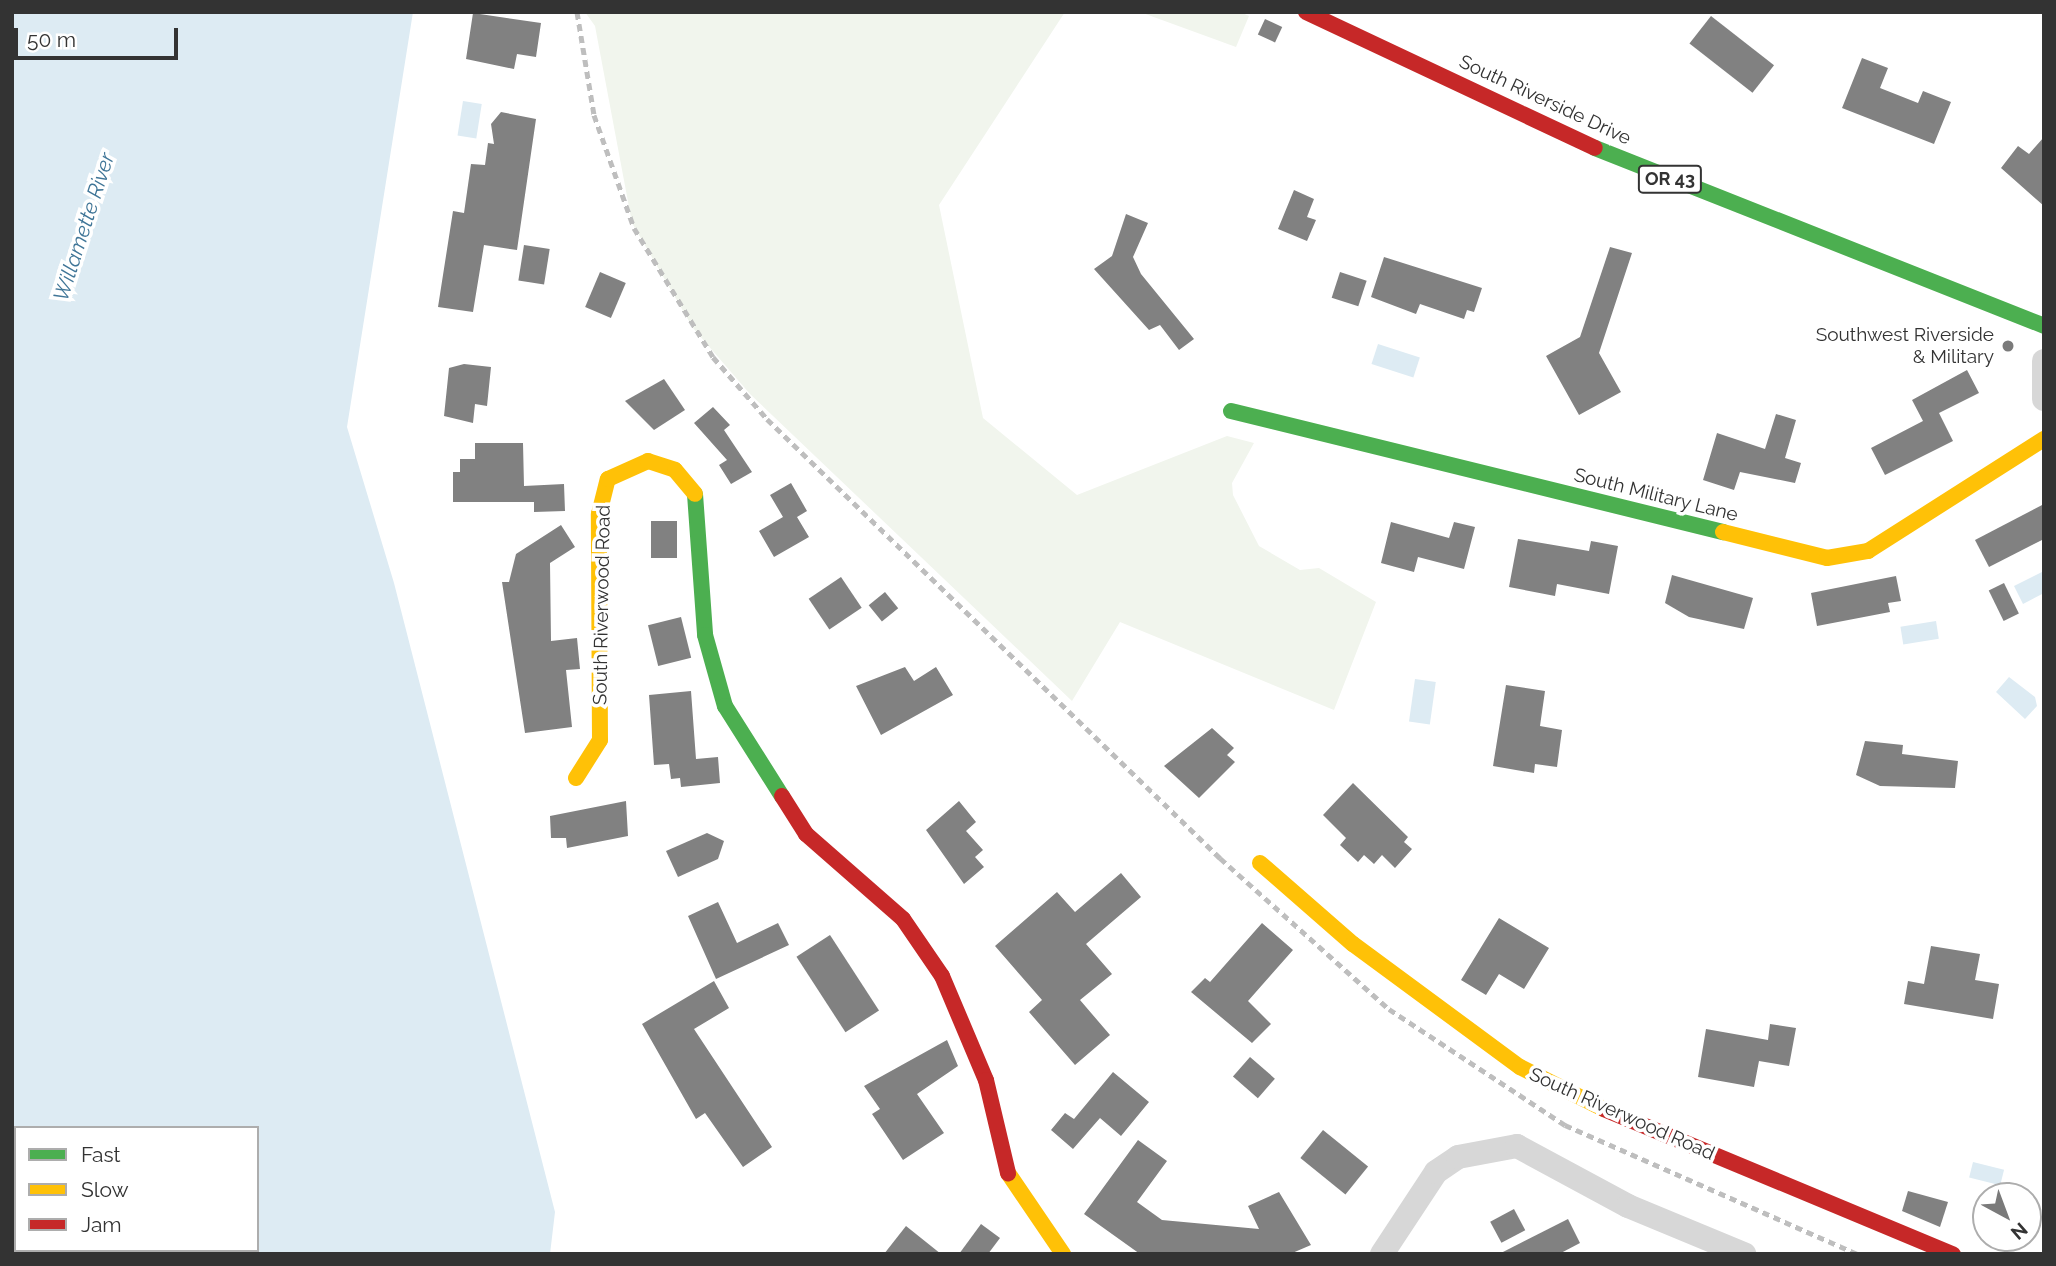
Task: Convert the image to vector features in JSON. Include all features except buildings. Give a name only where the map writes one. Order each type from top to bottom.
[{"type":"street","name":"South Riverside Drive","points":[[1306,12],[1612,156],[2044,326]]},
{"type":"street","points":[[2044,361],[2039,380],[2044,399]]},
{"type":"street","name":"South Military Lane","points":[[1231,411],[1846,559],[1900,533],[2044,439]]},
{"type":"street","name":"South Riverwood Road","points":[[576,778],[600,740],[599,514],[607,479],[648,461],[675,470],[695,494],[705,635],[725,706],[806,834],[903,919],[942,976],[986,1080],[1006,1170],[1063,1254]]},
{"type":"street","name":"South Riverwood Road","points":[[1260,863],[1353,944],[1520,1067],[1871,1224],[1953,1254]]},
{"type":"street","points":[[1382,1254],[1436,1172],[1458,1157],[1517,1146],[1628,1206],[1744,1254]]},
{"type":"shaded area","points":[[585,12],[1065,12],[939,205],[983,418],[1077,495],[1227,436],[1254,443],[1232,483],[1233,495],[1259,546],[1300,570],[1319,568],[1376,602],[1334,710],[1120,622],[1072,701],[750,394],[693,328],[632,223],[595,26]]},
{"type":"shaded area","points":[[1140,12],[1240,12],[1249,16],[1236,47]]},
{"type":"water","name":"Willamette River","points":[[12,12],[413,12],[347,427],[394,583],[555,1212],[550,1254],[12,1254]]},
{"type":"water","points":[[463,101],[482,104],[476,139],[458,136]]},
{"type":"water","points":[[1378,344],[1420,358],[1413,378],[1372,364]]},
{"type":"water","points":[[2044,571],[2044,593],[2023,604],[2014,586]]},
{"type":"water","points":[[1936,621],[1939,639],[1903,644],[1900,627]]},
{"type":"water","points":[[2009,677],[2035,697],[2037,706],[2025,719],[1996,692]]},
{"type":"water","points":[[1415,679],[1436,682],[1430,725],[1409,722]]},
{"type":"water","points":[[1973,1162],[2004,1170],[2001,1182],[1969,1178]]},
{"type":"railway","points":[[577,12],[594,115],[634,228],[713,357],[767,419],[1220,858],[1389,1009],[1565,1125],[1857,1254]]},
{"type":"traffic: fast","points":[[1595,148],[2044,326]]},
{"type":"traffic: fast","points":[[1231,411],[1723,532]]},
{"type":"traffic: fast","points":[[695,494],[705,635],[725,706],[782,796]]},
{"type":"traffic: slow","points":[[1723,532],[1827,558],[1868,551],[2044,439]]},
{"type":"traffic: slow","points":[[576,778],[600,740],[599,514],[608,479],[648,461],[675,470],[695,494]]},
{"type":"traffic: slow","points":[[1260,863],[1353,944],[1520,1067],[1604,1109]]},
{"type":"traffic: slow","points":[[1008,1173],[1063,1254]]},
{"type":"traffic: jam","points":[[1306,12],[1595,148]]},
{"type":"traffic: jam","points":[[782,796],[806,834],[903,919],[942,976],[986,1080],[1008,1173]]},
{"type":"traffic: jam","points":[[1604,1109],[1953,1254]]},
{"type":"place","name":"Southwest Riverside & Military","points":[[2008,346]]}]
